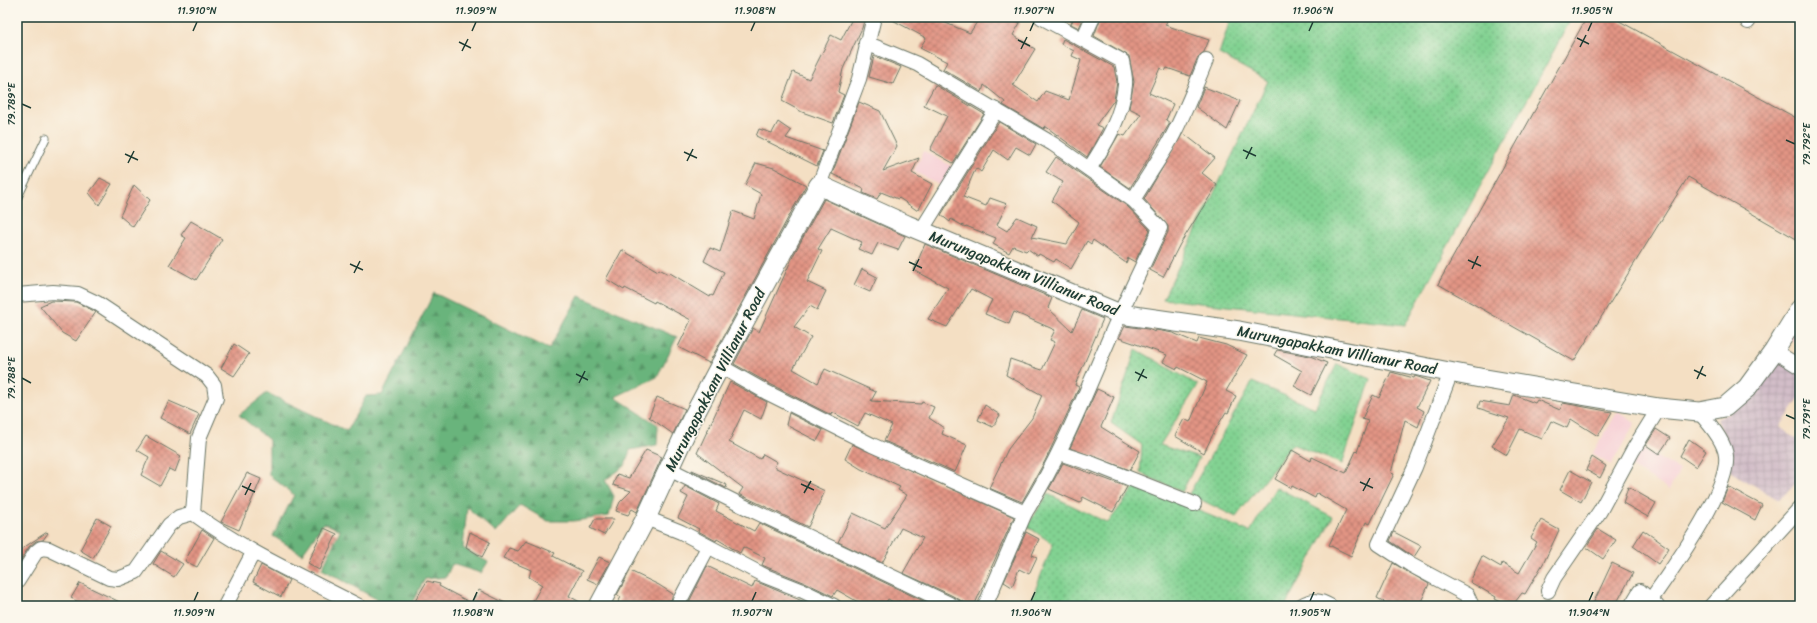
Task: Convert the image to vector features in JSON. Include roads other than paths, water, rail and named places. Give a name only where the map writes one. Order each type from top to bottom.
[{"type":"main road","name":"Murungapakkam Villianur Road","points":[[600,606],[646,518],[720,366],[819,185],[921,231],[1120,314],[1239,331],[1451,372],[1659,408],[1700,412],[1725,407],[1747,388],[1774,351],[1800,309]]},
{"type":"street","points":[[819,185],[859,78],[866,43],[874,17]]},
{"type":"street","points":[[1041,17],[1122,61],[1126,84],[1119,117],[1104,147],[1089,169]]},
{"type":"street","points":[[1083,39],[1093,17]]},
{"type":"street","points":[[866,43],[916,64],[1053,144],[1133,200],[1160,228],[1120,314],[1059,453],[1042,486],[1025,513],[985,606]]},
{"type":"street","points":[[1133,200],[1177,126],[1206,60]]},
{"type":"street","points":[[921,231],[996,110]]},
{"type":"street","points":[[17,296],[53,292],[78,294],[97,303],[207,376],[214,385],[216,398],[199,438],[193,513]]},
{"type":"street","points":[[1774,351],[1800,367]]},
{"type":"street","points":[[720,366],[766,392],[872,445],[1025,513]]},
{"type":"street","points":[[1451,372],[1415,467],[1379,544],[1411,565],[1467,595],[1472,606]]},
{"type":"street","points":[[1548,591],[1554,578],[1600,511],[1633,450],[1659,408]]},
{"type":"street","points":[[1631,606],[1640,591],[1653,603],[1707,512],[1726,465],[1726,454],[1720,440],[1700,412]]},
{"type":"street","points":[[1059,453],[1093,464],[1194,504]]},
{"type":"street","points":[[669,469],[739,504],[954,606]]},
{"type":"street","points":[[1710,606],[1800,508]]},
{"type":"street","points":[[193,513],[220,534],[358,606]]},
{"type":"street","points":[[17,582],[36,552],[41,548],[49,549],[109,578],[118,579],[136,572],[169,525],[179,517],[193,513]]},
{"type":"street","points":[[646,518],[681,532],[765,576],[803,591],[834,606]]},
{"type":"street","points":[[677,606],[708,547]]},
{"type":"street","points":[[225,606],[253,552]]},
{"type":"street","points":[[1301,606],[1313,600],[1322,601],[1330,606]]},
{"type":"lane","points":[[17,199],[46,138]]}]
